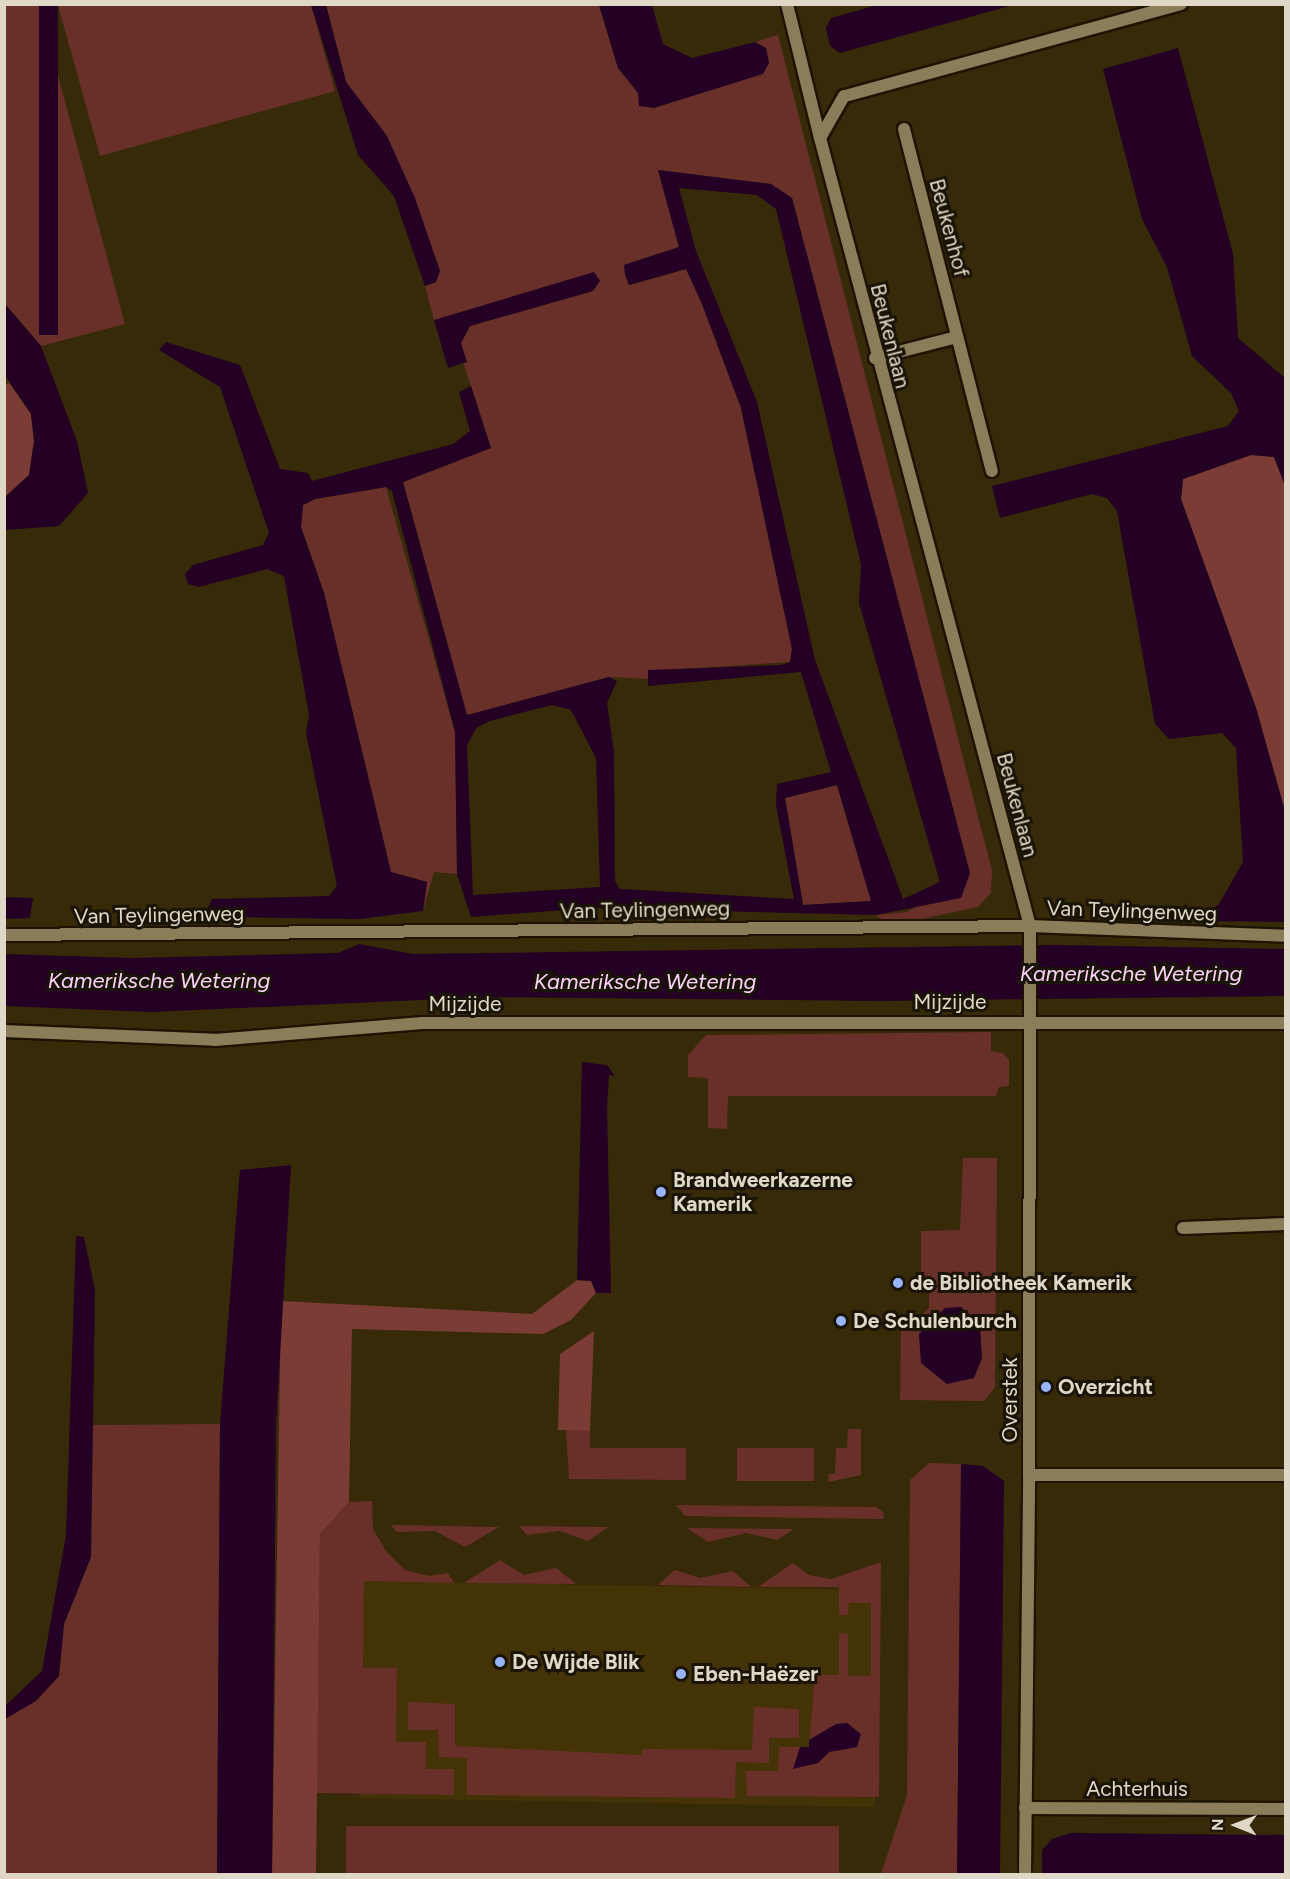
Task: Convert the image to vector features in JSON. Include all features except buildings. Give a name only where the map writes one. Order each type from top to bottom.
[{"type":"street","name":"Beukenlaan","points":[[787,4],[875,358],[1030,926]]},
{"type":"street","points":[[820,138],[844,96],[1181,4]]},
{"type":"street","name":"Beukenhof","points":[[904,129],[992,471]]},
{"type":"street","points":[[875,358],[957,337]]},
{"type":"street","name":"Van Teylingenweg","points":[[4,935],[1030,926],[1286,936]]},
{"type":"street","name":"Overstek","points":[[1025,1875],[1029,1474],[1030,926]]},
{"type":"street","name":"Mijzijde","points":[[4,1031],[215,1040],[422,1023],[1030,1016],[1286,1023]]},
{"type":"street","points":[[1183,1228],[1286,1224]]},
{"type":"street","points":[[1029,1474],[1286,1475]]},
{"type":"street","name":"Achterhuis","points":[[1025,1808],[1286,1809]]},
{"type":"shaded area","points":[[4,5],[39,5],[125,324],[41,346],[5,304]]},
{"type":"shaded area","points":[[58,5],[311,5],[335,91],[100,156]]},
{"type":"shaded area","points":[[326,5],[599,5],[618,68],[654,108],[769,63],[766,48],[755,42],[778,35],[992,871],[991,893],[978,907],[921,919],[885,922],[876,915],[907,912],[970,873],[792,198],[771,184],[658,170],[679,247],[624,265],[630,285],[686,269],[702,304],[741,408],[792,649],[790,662],[648,671],[648,679],[609,677],[467,716],[403,482],[491,448],[464,365],[461,343],[470,326],[593,291],[434,320],[425,286],[436,282],[440,270],[387,136],[346,82]]},
{"type":"shaded area","points":[[9,383],[31,414],[34,441],[29,475],[5,497],[4,385]]},
{"type":"shaded area","points":[[1251,455],[1274,457],[1286,486],[1285,811],[1256,708],[1181,499],[1183,479]]},
{"type":"shaded area","points":[[386,487],[455,732],[457,874],[434,872],[423,911],[427,882],[391,872],[324,593],[301,527],[303,505],[315,499]]},
{"type":"shaded area","points":[[837,785],[871,901],[803,905],[785,798]]},
{"type":"shaded area","points":[[991,1032],[991,1051],[1003,1053],[1009,1060],[1009,1086],[999,1087],[996,1096],[728,1096],[727,1129],[708,1128],[708,1078],[688,1077],[688,1055],[706,1035]]},
{"type":"shaded area","points":[[963,1158],[997,1158],[995,1387],[984,1401],[900,1400],[901,1322],[915,1322],[929,1308],[929,1282],[921,1281],[921,1231],[960,1230]]},
{"type":"shaded area","points":[[577,1280],[591,1281],[596,1293],[571,1320],[543,1334],[352,1329],[349,1502],[320,1534],[316,1874],[272,1874],[281,1301],[532,1314]]},
{"type":"shaded area","points":[[594,1331],[590,1431],[558,1430],[560,1354]]},
{"type":"shaded area","points":[[220,1424],[217,1874],[5,1874],[4,1719],[59,1676],[64,1624],[91,1557],[92,1425]]},
{"type":"shaded area","points":[[848,1429],[861,1429],[861,1475],[828,1482],[829,1474],[835,1474],[836,1448],[847,1448]]},
{"type":"shaded area","points":[[566,1430],[590,1431],[590,1448],[686,1448],[686,1480],[569,1479]]},
{"type":"shaded area","points":[[737,1448],[814,1448],[814,1481],[737,1481]]},
{"type":"shaded area","points":[[929,1463],[961,1464],[957,1874],[881,1874],[907,1795],[910,1480]]},
{"type":"shaded area","points":[[372,1501],[373,1529],[386,1551],[405,1570],[429,1576],[448,1573],[454,1583],[364,1581],[363,1668],[397,1668],[396,1742],[426,1742],[426,1769],[454,1769],[454,1795],[316,1793],[320,1534],[349,1502]]},
{"type":"shaded area","points":[[676,1505],[876,1507],[884,1513],[883,1519],[685,1516]]},
{"type":"shaded area","points":[[391,1525],[499,1527],[465,1547],[435,1531],[397,1532]]},
{"type":"shaded area","points":[[519,1526],[608,1527],[588,1541],[560,1531],[527,1535]]},
{"type":"shaded area","points":[[687,1528],[794,1529],[777,1540],[746,1533],[708,1542]]},
{"type":"shaded area","points":[[500,1560],[524,1575],[556,1568],[576,1584],[464,1583]]},
{"type":"shaded area","points":[[881,1562],[879,1797],[747,1796],[746,1771],[778,1771],[779,1747],[809,1747],[815,1675],[839,1675],[839,1633],[848,1634],[848,1676],[871,1676],[871,1603],[849,1603],[848,1615],[839,1615],[839,1587],[758,1587],[793,1563],[809,1575],[831,1579]]},
{"type":"shaded area","points":[[675,1570],[700,1578],[733,1571],[751,1587],[658,1585]]},
{"type":"shaded area","points":[[364,1581],[879,1590],[875,1807],[360,1798]]},
{"type":"shaded area","points":[[408,1702],[455,1704],[455,1746],[642,1755],[642,1749],[752,1750],[754,1707],[799,1709],[799,1738],[769,1738],[769,1763],[736,1762],[735,1798],[467,1795],[467,1758],[439,1757],[438,1730],[408,1730]]},
{"type":"shaded area","points":[[346,1826],[839,1826],[839,1874],[346,1874]]},
{"type":"water","points":[[39,5],[58,5],[58,335],[39,335]]},
{"type":"water","points":[[311,5],[326,5],[346,82],[387,136],[415,198],[440,271],[436,282],[425,286],[394,196],[358,155]]},
{"type":"water","points":[[599,5],[652,5],[663,44],[692,58],[755,42],[766,48],[769,63],[763,74],[654,108],[639,106],[638,93],[618,68]]},
{"type":"water","points":[[877,5],[1013,5],[840,53],[830,46],[826,28],[831,18]]},
{"type":"water","points":[[1178,48],[1233,254],[1238,338],[1285,378],[1285,486],[1274,457],[1251,455],[1183,479],[1181,499],[1256,708],[1285,811],[1285,922],[1194,921],[1219,904],[1243,862],[1236,748],[1222,733],[1169,739],[1155,724],[1117,511],[1107,498],[1092,494],[1000,518],[992,486],[1228,426],[1239,411],[1231,393],[1192,356],[1167,267],[1142,219],[1103,69]]},
{"type":"water","points":[[658,170],[771,184],[792,198],[970,873],[961,898],[876,915],[592,908],[471,917],[457,874],[455,732],[392,491],[386,487],[315,499],[303,505],[301,527],[324,593],[391,872],[427,882],[423,911],[359,919],[229,917],[207,910],[212,899],[329,896],[337,886],[306,733],[309,715],[284,576],[267,569],[199,587],[188,584],[185,574],[193,565],[263,545],[269,533],[220,387],[159,350],[166,342],[240,365],[280,469],[308,473],[312,481],[453,444],[470,431],[459,392],[471,386],[491,448],[403,482],[467,715],[609,677],[617,681],[607,703],[614,751],[615,881],[620,889],[794,899],[776,805],[777,784],[831,772],[801,672],[648,686],[648,670],[781,665],[790,662],[792,649],[741,408],[702,304],[686,269],[629,285],[625,275],[624,265],[679,247]],"holes":[[[679,188],[757,195],[776,209],[861,564],[859,603],[940,882],[903,899],[815,660],[757,402],[696,251]],[[552,705],[571,710],[596,758],[600,887],[473,895],[467,746],[476,728],[490,721]],[[837,785],[871,901],[803,905],[785,798]]]},
{"type":"water","points":[[594,272],[600,281],[593,291],[470,326],[461,343],[467,362],[448,368],[434,320]]},
{"type":"water","points":[[5,304],[41,346],[77,441],[88,493],[59,526],[5,530],[5,497],[29,475],[34,441],[31,414],[5,375]]},
{"type":"water","points":[[4,897],[33,898],[30,918],[5,919]]},
{"type":"water","name":"Kameriksche Wetering","points":[[359,944],[413,954],[1057,945],[1286,949],[1285,996],[880,1001],[487,997],[151,1012],[5,1006],[5,954],[133,958],[338,953]]},
{"type":"water","points":[[582,1062],[607,1065],[615,1076],[609,1075],[607,1107],[611,1293],[596,1293],[591,1281],[577,1280]]},
{"type":"water","points":[[291,1165],[276,1425],[272,1874],[217,1874],[220,1424],[240,1170]]},
{"type":"water","points":[[76,1236],[84,1237],[95,1290],[91,1557],[64,1624],[59,1676],[36,1701],[5,1719],[5,1706],[42,1671],[66,1535]]},
{"type":"water","points":[[961,1307],[980,1325],[982,1358],[974,1378],[947,1384],[921,1363],[919,1334],[945,1308]]},
{"type":"water","points":[[961,1464],[983,1466],[1004,1481],[1000,1874],[957,1874]]},
{"type":"water","points":[[847,1723],[861,1734],[857,1747],[829,1752],[818,1763],[793,1769],[800,1747],[809,1747],[809,1740],[836,1724]]},
{"type":"water","points":[[1070,1833],[1285,1835],[1285,1874],[1042,1874],[1042,1850],[1052,1839]]},
{"type":"place","name":"Brandweerkazerne Kamerik","points":[[661,1192]]},
{"type":"place","name":"de Bibliotheek Kamerik","points":[[898,1283]]},
{"type":"place","name":"De Schulenburch","points":[[841,1321]]},
{"type":"place","name":"Overzicht","points":[[1046,1387]]},
{"type":"place","name":"De Wijde Blik","points":[[500,1662]]},
{"type":"place","name":"Eben-Haëzer","points":[[681,1674]]}]
